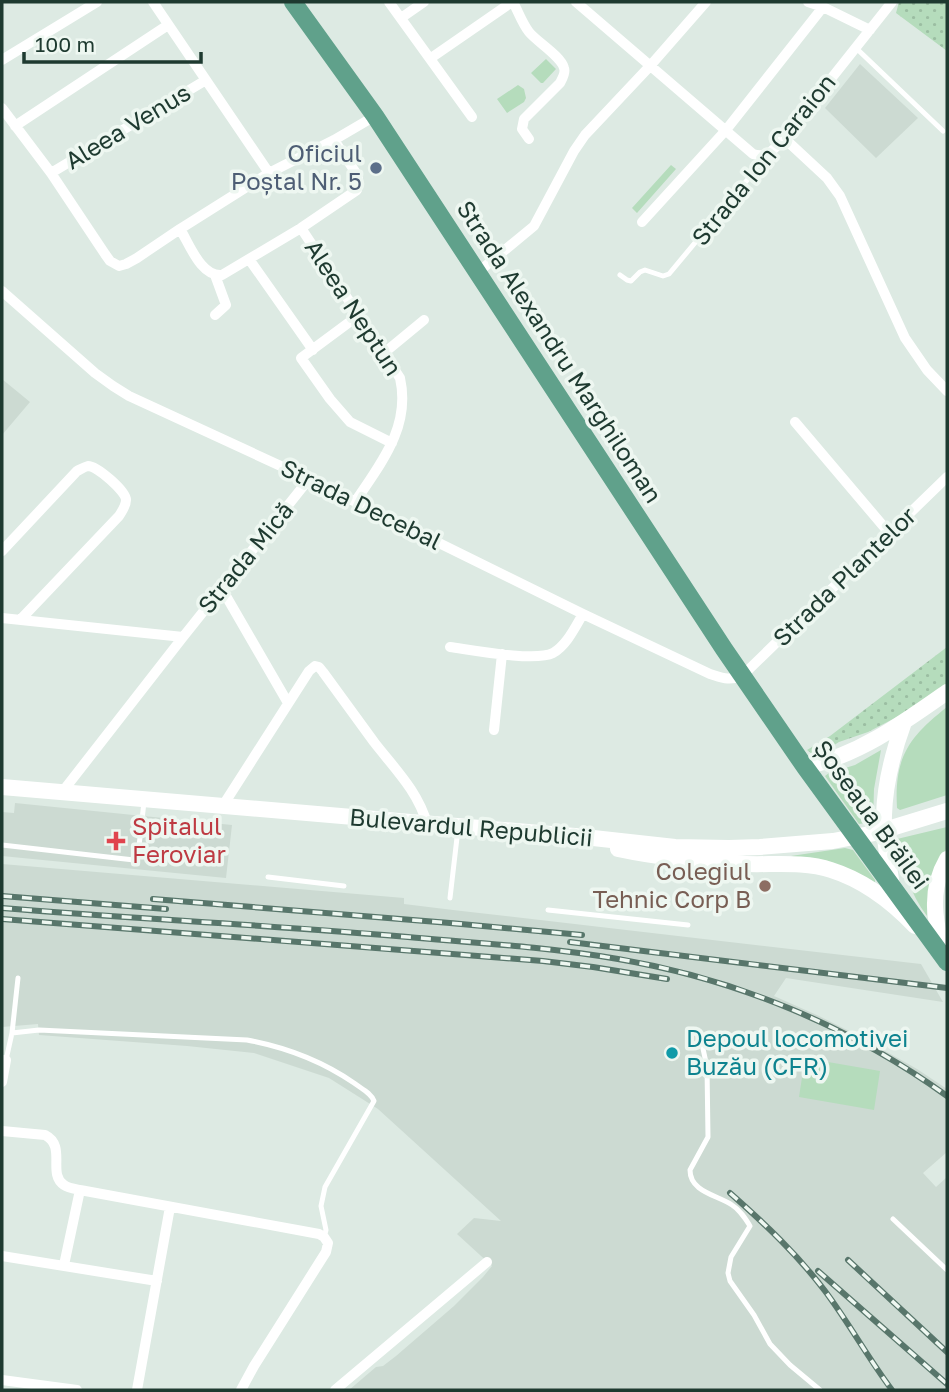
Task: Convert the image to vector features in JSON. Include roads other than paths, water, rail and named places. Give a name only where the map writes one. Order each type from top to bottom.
[{"type":"main road","name":"Strada Alexandru Marghiloman","points":[[293,2],[375,116],[780,732]]},
{"type":"main road","points":[[805,767],[852,752],[904,722],[947,692]]},
{"type":"main road","points":[[892,887],[884,817],[886,788],[904,722]]},
{"type":"main road","name":"Șoseaua Brăilei","points":[[780,732],[946,960]]},
{"type":"main road","name":"Bulevardul Republicii","points":[[2,787],[675,847],[760,847],[833,841],[875,833],[943,813]]},
{"type":"main road","points":[[575,836],[608,847],[658,857],[693,861],[807,865],[833,870],[884,898],[906,917],[946,960]]},
{"type":"main road","points":[[946,960],[934,910],[937,886],[947,859]]},
{"type":"street","points":[[2,60],[97,2]]},
{"type":"street","points":[[153,2],[269,173]]},
{"type":"street","points":[[389,2],[472,117]]},
{"type":"street","points":[[401,18],[424,2]]},
{"type":"street","points":[[431,58],[512,2],[528,31],[559,60],[565,70],[560,83],[524,119],[522,129],[529,139]]},
{"type":"street","points":[[576,2],[753,154],[762,156]]},
{"type":"street","points":[[477,273],[534,226],[585,135],[706,2]]},
{"type":"street","points":[[808,2],[831,7],[870,30]]},
{"type":"street","name":"Strada Ion Caraion","points":[[762,156],[771,152],[784,138],[892,2]]},
{"type":"street","points":[[642,222],[726,130],[831,7]]},
{"type":"street","points":[[15,126],[169,25]]},
{"type":"street","name":"Aleea Venus","points":[[51,173],[206,80]]},
{"type":"street","points":[[2,108],[51,173],[110,261],[119,266],[136,258],[269,173],[375,116]]},
{"type":"street","points":[[784,138],[827,178],[840,196],[905,338],[927,370],[947,391]]},
{"type":"street","name":"Aleea Neptun","points":[[215,275],[222,275],[301,228],[357,190],[358,176],[334,140]]},
{"type":"street","name":"Aleea Neptun","points":[[301,228],[400,378],[403,392],[399,423],[392,443],[355,502]]},
{"type":"street","points":[[180,229],[202,266],[215,275],[226,305],[215,315]]},
{"type":"street","points":[[248,259],[313,350]]},
{"type":"street","name":"Strada Decebal","points":[[2,291],[113,386],[129,396],[309,479],[710,674],[733,679],[742,676]]},
{"type":"street","points":[[359,316],[301,358],[350,422],[392,443]]},
{"type":"street","points":[[384,353],[425,320]]},
{"type":"street","points":[[795,422],[890,534]]},
{"type":"street","points":[[2,551],[77,471],[84,467],[96,469],[125,496],[126,503],[119,516],[21,619]]},
{"type":"street","name":"Strada Plantelor","points":[[742,676],[947,477]]},
{"type":"street","name":"Strada Mică","points":[[63,792],[309,479]]},
{"type":"street","points":[[222,589],[288,703]]},
{"type":"street","points":[[450,647],[544,656],[554,652],[567,640],[583,614]]},
{"type":"street","name":"Strada Mică","points":[[2,618],[183,637]]},
{"type":"street","points":[[494,730],[502,654]]},
{"type":"street","points":[[222,807],[312,667],[319,667],[412,790],[423,808],[427,824]]},
{"type":"street","points":[[2,1082],[4,1060]]},
{"type":"street","points":[[2,1131],[45,1135],[50,1138],[56,1150],[59,1181],[65,1186],[324,1237],[328,1243],[326,1252],[241,1390]]},
{"type":"street","points":[[64,1265],[80,1190]]},
{"type":"street","points":[[137,1390],[170,1207]]},
{"type":"street","points":[[2,1256],[157,1281]]},
{"type":"street","points":[[335,1390],[487,1262]]},
{"type":"street","points":[[2,1380],[77,1390]]},
{"type":"lane","points":[[856,48],[943,131]]},
{"type":"lane","name":"Strada Ion Caraion","points":[[620,275],[631,281],[639,272],[645,270],[663,276],[669,274],[754,173],[762,156]]},
{"type":"lane","points":[[2,845],[131,860],[136,858],[139,852],[144,799]]},
{"type":"lane","points":[[450,898],[458,826]]},
{"type":"lane","points":[[139,852],[198,859]]},
{"type":"lane","points":[[268,877],[344,886]]},
{"type":"lane","points":[[548,909],[688,925]]},
{"type":"lane","points":[[4,1060],[12,1033],[18,978]]},
{"type":"lane","points":[[12,1033],[38,1030],[247,1040],[298,1054],[351,1081],[372,1096],[374,1101],[323,1193],[321,1206],[326,1230],[324,1237]]},
{"type":"lane","points":[[700,1035],[707,1067],[708,1137],[690,1170],[691,1179],[702,1190],[737,1209],[750,1226],[731,1257],[728,1273],[730,1281],[770,1344],[781,1357],[820,1390]]},
{"type":"lane","points":[[893,1219],[947,1270]]},
{"type":"railway","points":[[2,896],[166,909]]},
{"type":"railway","points":[[153,899],[582,935]]},
{"type":"railway","points":[[2,908],[513,946],[618,959],[706,979],[790,1009],[871,1048],[947,1096]]},
{"type":"railway","points":[[2,919],[543,961],[667,979]]},
{"type":"railway","points":[[570,942],[947,988]]},
{"type":"railway","points":[[730,1193],[780,1239],[814,1277],[892,1390]]},
{"type":"railway","points":[[848,1260],[947,1352]]},
{"type":"railway","points":[[818,1271],[947,1384]]},
{"type":"place","name":"Oficiul Poștal Nr. 5","points":[[376,168]]},
{"type":"place","name":"Spitalul Feroviar","points":[[116,841]]},
{"type":"place","name":"Colegiul Tehnic Corp B","points":[[765,886]]},
{"type":"place","name":"Depoul locomotivei Buzău (CFR)","points":[[672,1053]]}]
